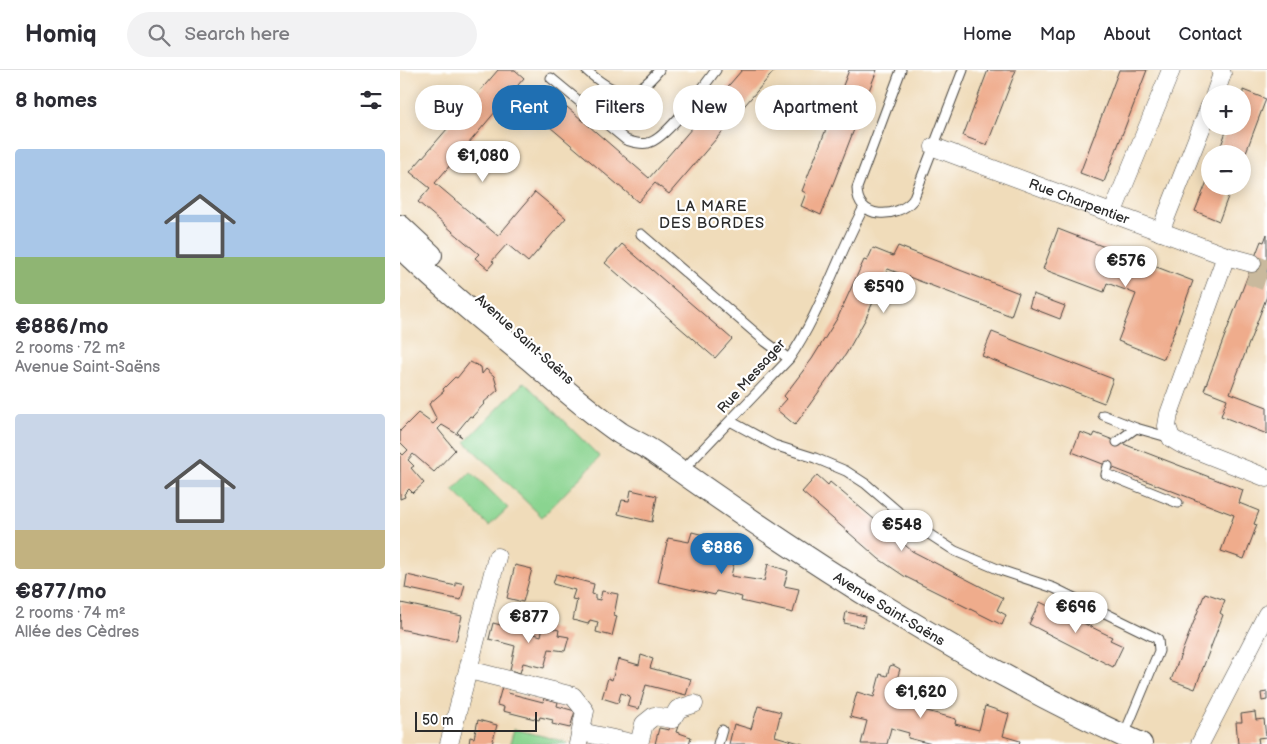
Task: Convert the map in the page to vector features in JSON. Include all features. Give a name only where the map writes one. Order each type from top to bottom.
[{"type":"street","points":[[1112,214],[1171,70]]},
{"type":"street","points":[[1218,85],[1222,74],[1220,70]]},
{"type":"street","points":[[1160,232],[1201,129]]},
{"type":"street","name":"Rue Charpentier","points":[[934,147],[1160,232],[1224,261],[1250,269]]},
{"type":"street","name":"Avenue Saint-Saëns","points":[[400,226],[436,261],[556,364],[576,386],[628,426],[652,450],[681,472],[841,581],[951,645],[1052,700],[1132,740]]},
{"type":"street","name":"Avenue Saint-Saëns","points":[[400,247],[468,308],[558,384],[620,433],[652,450]]},
{"type":"street","points":[[1224,261],[1169,414],[1167,426],[1171,438],[1267,478]]},
{"type":"street","points":[[449,744],[496,557]]},
{"type":"street","points":[[1200,744],[1266,618]]},
{"type":"street","points":[[469,670],[573,696],[585,711],[580,738],[638,744],[644,724],[654,716],[672,719],[678,709],[694,704]]},
{"type":"lane","points":[[586,70],[611,90],[629,92],[646,84],[659,70]]},
{"type":"lane","points":[[551,78],[626,140],[639,144],[650,143],[664,135],[716,70]]},
{"type":"lane","points":[[901,70],[859,180],[857,195],[864,207],[880,214],[889,215],[908,206],[915,195],[963,70]]},
{"type":"lane","name":"Rue Messager","points":[[681,472],[789,359],[805,333],[848,236],[864,207]]},
{"type":"lane","points":[[640,234],[789,359]]},
{"type":"lane","points":[[1103,415],[1136,428],[1171,438]]},
{"type":"lane","points":[[730,421],[774,445],[815,458],[846,471],[866,484],[909,521],[955,551],[1000,570],[1054,588],[1158,638],[1159,651],[1132,740]]},
{"type":"lane","points":[[1117,442],[1136,428]]},
{"type":"lane","points":[[1108,466],[1106,474],[1178,503]]},
{"type":"lane","points":[[718,744],[722,730]]},
{"type":"green space","points":[[524,382],[600,457],[542,517],[465,442]]},
{"type":"green space","points":[[471,472],[508,508],[489,526],[453,490]]},
{"type":"green space","points":[[514,729],[567,742],[567,744],[510,744]]},
{"type":"building","points":[[498,70],[515,70],[524,78],[518,85],[492,85],[492,116],[482,128],[482,89]]},
{"type":"building","points":[[742,70],[775,70],[762,85],[755,85],[755,93],[745,105],[745,85],[729,85]]},
{"type":"building","points":[[849,70],[877,70],[871,85],[843,85]]},
{"type":"building","points":[[988,70],[1016,70],[987,145],[963,136]]},
{"type":"building","points":[[1119,70],[1147,70],[1104,182],[1080,173]]},
{"type":"building","points":[[1251,93],[1266,99],[1249,145],[1221,145],[1225,135],[1251,135]]},
{"type":"building","points":[[567,107],[577,116],[577,130],[594,130],[649,178],[690,130],[724,130],[669,194],[655,183],[638,202],[554,130],[567,130]]},
{"type":"building","points":[[446,130],[480,130],[435,183],[498,236],[535,192],[566,218],[528,262],[507,244],[492,261],[494,262],[488,269],[475,258],[479,254],[418,202],[430,188],[410,172]]},
{"type":"building","points":[[826,130],[854,130],[821,215],[801,206],[806,193],[802,191]]},
{"type":"building","points":[[1201,195],[1229,195],[1219,221],[1195,211]]},
{"type":"building","points":[[1058,229],[1193,281],[1164,359],[1118,341],[1136,294],[1107,283],[1104,292],[1043,269]]},
{"type":"building","points":[[1267,234],[1267,296],[1230,393],[1267,407],[1267,434],[1221,416],[1227,399],[1204,390],[1261,241],[1264,242]]},
{"type":"building","points":[[622,244],[732,339],[715,358],[605,263]]},
{"type":"building","points":[[898,246],[1019,293],[1011,316],[888,269],[865,320],[846,354],[795,425],[777,410],[787,399],[784,396],[812,359],[838,317],[864,260],[867,261],[873,248],[893,256]]},
{"type":"building","points":[[1033,294],[1065,306],[1060,319],[1029,307]]},
{"type":"building","points":[[992,332],[1113,379],[1104,403],[982,356]]},
{"type":"building","points":[[470,362],[481,367],[482,374],[486,369],[494,376],[498,390],[483,403],[472,417],[470,416],[457,432],[462,437],[442,425],[438,429],[455,450],[434,472],[413,454],[408,460],[414,466],[411,468],[424,483],[413,493],[409,489],[404,494],[405,497],[400,499],[400,452],[403,455],[408,450],[400,442],[400,431],[418,413],[433,424],[437,420],[429,404],[444,391],[443,389],[455,377],[457,378]]},
{"type":"building","points":[[1080,432],[1093,437],[1095,433],[1243,490],[1239,503],[1259,511],[1254,524],[1257,525],[1244,559],[1221,551],[1234,515],[1072,452]]},
{"type":"building","points":[[817,475],[828,485],[830,482],[912,551],[1003,598],[997,610],[1006,615],[1002,625],[904,576],[879,559],[802,492]]},
{"type":"building","points":[[631,490],[657,496],[652,522],[618,514],[622,500],[629,501]]},
{"type":"building","points":[[692,532],[708,536],[706,546],[736,553],[731,576],[764,581],[768,564],[788,571],[784,586],[799,589],[793,613],[741,601],[742,597],[716,591],[715,595],[658,582],[668,538],[689,542]]},
{"type":"building","points":[[515,565],[532,569],[523,602],[507,598]]},
{"type":"building","points":[[556,574],[594,584],[592,594],[595,595],[595,599],[600,600],[602,591],[618,594],[614,615],[617,616],[612,636],[596,632],[598,622],[590,620],[588,624],[573,620],[577,600],[572,599],[575,590],[553,584]]},
{"type":"building","points":[[407,575],[456,586],[456,582],[465,584],[461,600],[405,588]]},
{"type":"building","points":[[1205,593],[1225,600],[1220,613],[1223,615],[1195,689],[1171,680]]},
{"type":"building","points":[[1040,602],[1112,637],[1110,640],[1123,646],[1113,667],[1029,624]]},
{"type":"building","points":[[401,603],[462,616],[456,641],[400,629]]},
{"type":"building","points":[[846,612],[865,616],[863,627],[844,623]]},
{"type":"building","points":[[522,620],[533,623],[531,633],[541,636],[543,626],[559,630],[558,635],[569,637],[565,651],[549,649],[544,668],[523,663],[520,673],[510,670],[515,646],[489,639],[493,623],[520,630]]},
{"type":"building","points":[[641,655],[653,659],[650,668],[691,679],[686,695],[646,685],[639,709],[627,706],[630,696],[621,693],[618,703],[602,698],[608,678],[612,680],[618,659],[639,665]]},
{"type":"building","points":[[893,665],[900,669],[897,679],[904,681],[898,703],[956,719],[955,724],[979,730],[985,706],[1009,714],[1003,736],[1020,741],[1019,744],[932,744],[908,738],[909,733],[891,728],[887,744],[861,744],[867,721],[850,717],[857,692],[874,697],[880,674],[887,676],[890,666]]},
{"type":"building","points":[[502,687],[509,689],[508,693],[543,702],[544,698],[558,702],[557,706],[575,711],[570,728],[552,724],[553,720],[540,717],[539,720],[503,711],[504,707],[497,705]]},
{"type":"building","points":[[1267,692],[1267,700],[1262,701],[1261,693]]},
{"type":"building","points":[[758,706],[781,712],[775,736],[803,744],[729,744],[734,724],[751,729]]},
{"type":"building","points":[[1255,712],[1256,720],[1264,719],[1266,737],[1258,738],[1259,744],[1238,744],[1236,722],[1242,722],[1241,714]]},
{"type":"building","points":[[478,720],[497,725],[492,744],[469,744],[470,737],[474,738]]},
{"type":"building","points":[[670,725],[678,726],[676,732],[691,737],[689,744],[655,744],[659,728],[669,730]]},
{"type":"tunnel","points":[[1252,263],[1267,269]]},
{"type":"tunnel","points":[[1248,275],[1267,282]]},
{"type":"district","name":"LA MARE DES BORDES","points":[[712,214]]}]
